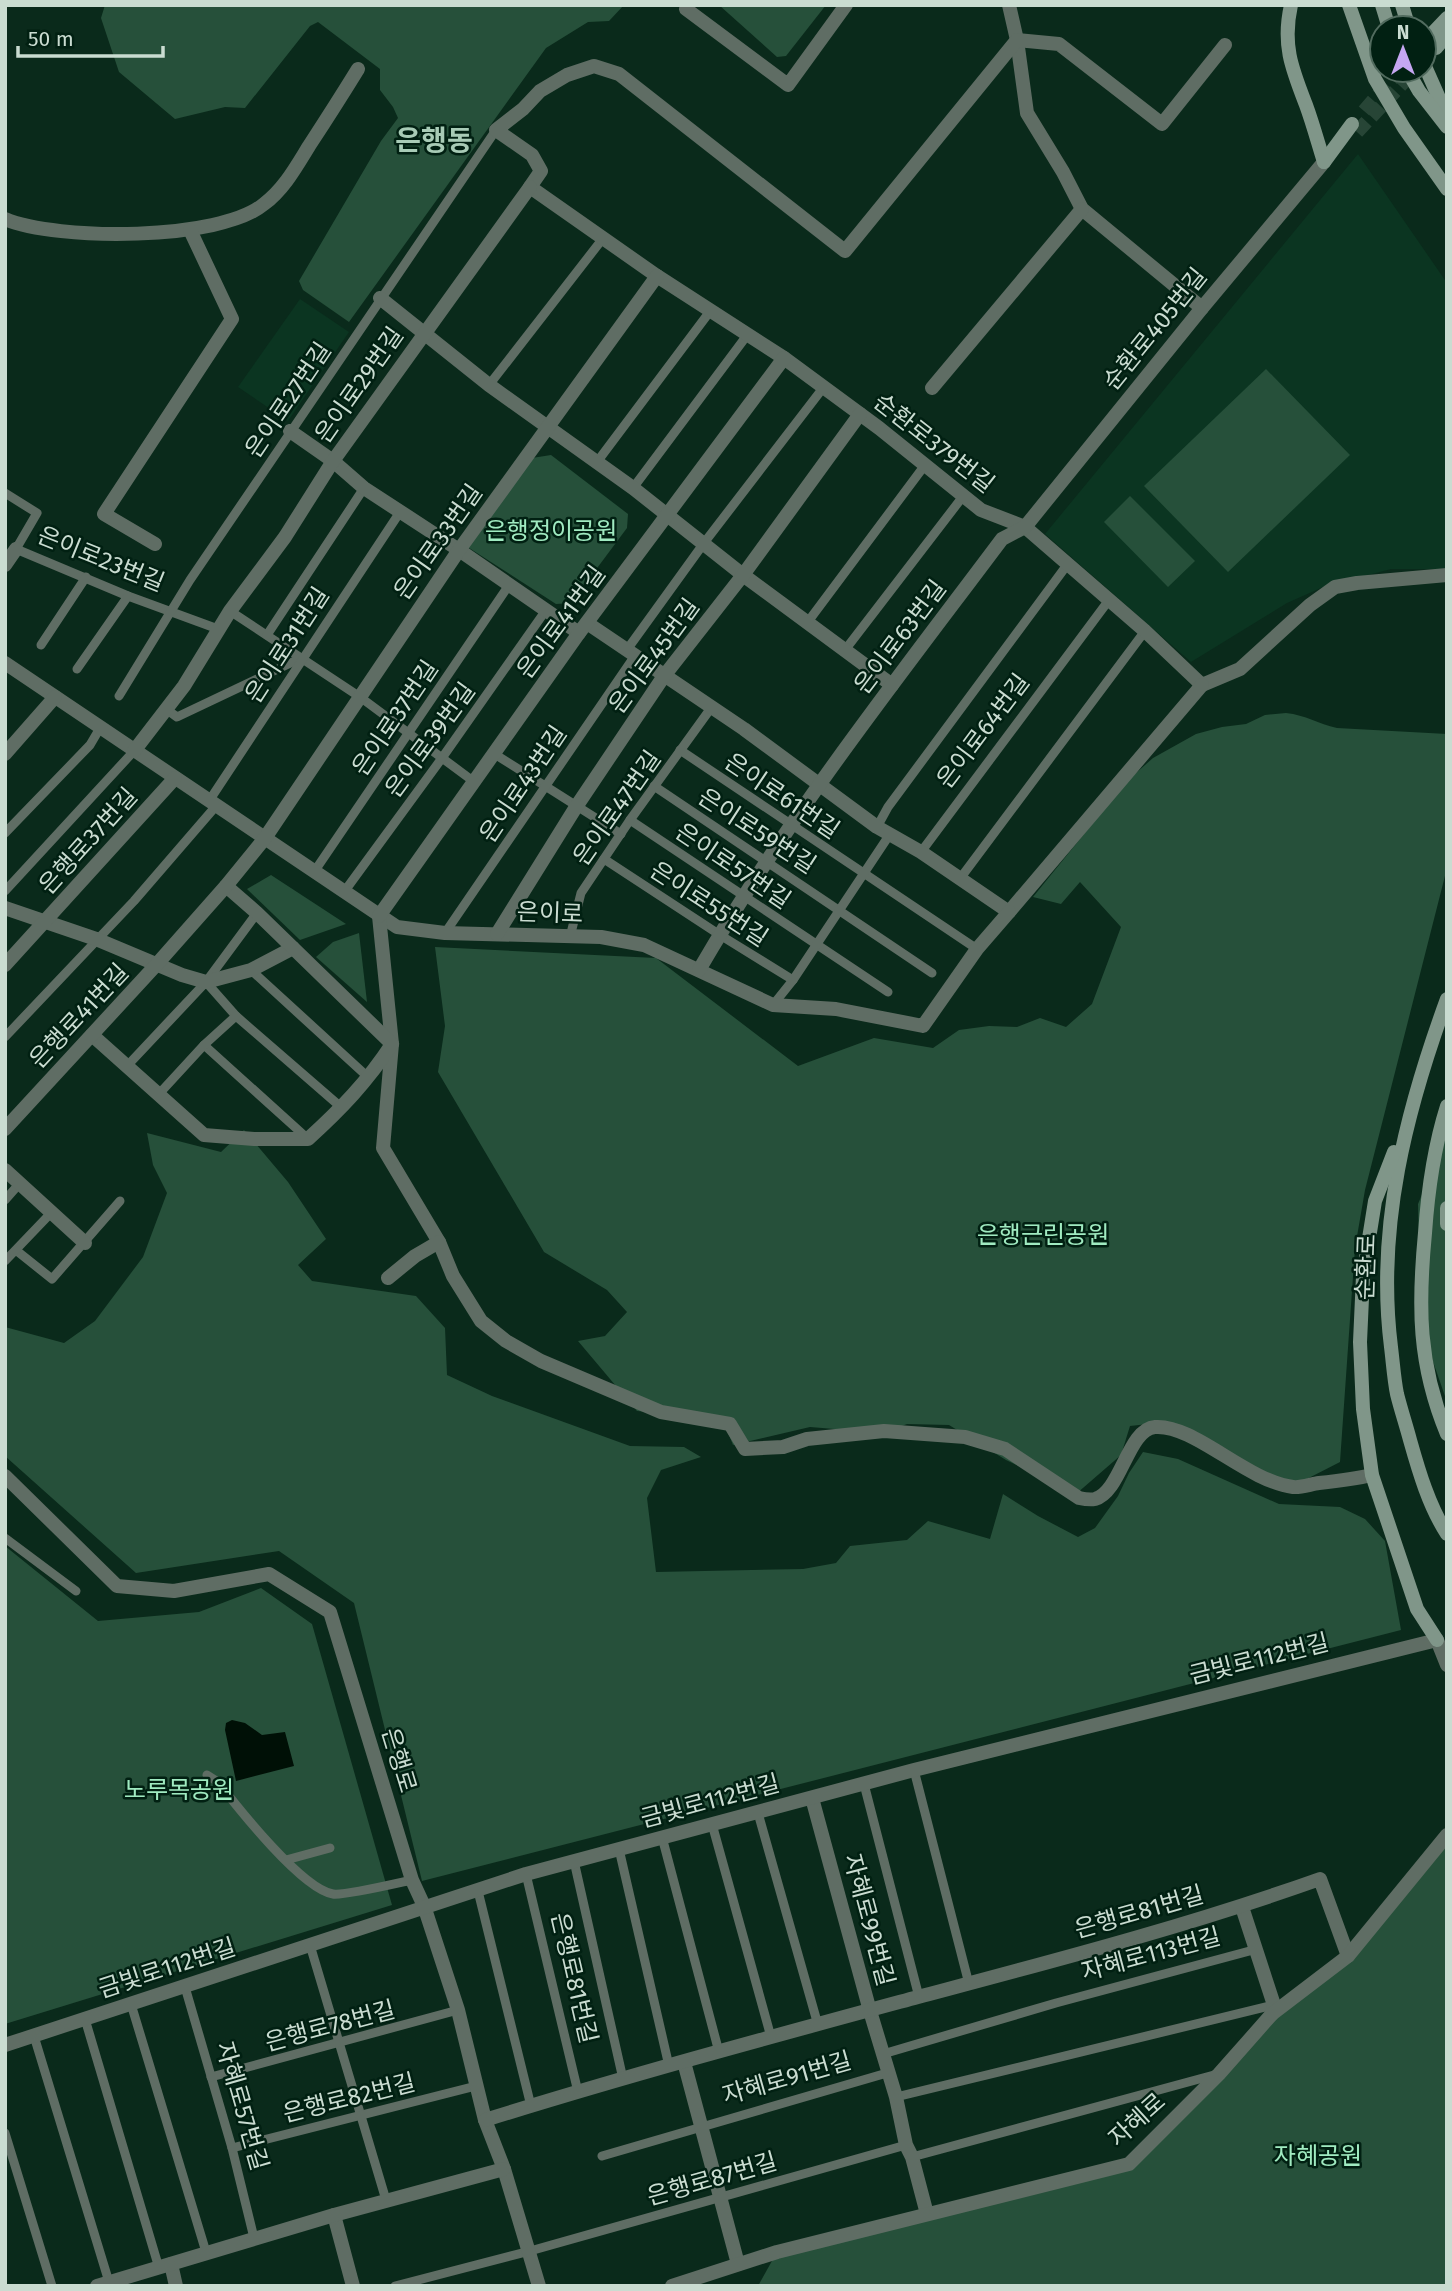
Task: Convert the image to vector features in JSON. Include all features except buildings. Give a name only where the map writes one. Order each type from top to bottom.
[{"type":"main road","points":[[1291,5],[1287,47],[1294,77],[1324,162]]},
{"type":"main road","points":[[1349,5],[1375,79],[1404,128],[1447,189]]},
{"type":"main road","points":[[1447,18],[1432,43],[1447,35]]},
{"type":"main road","points":[[1415,84],[1447,127]]},
{"type":"main road","points":[[1433,84],[1447,116]]},
{"type":"main road","points":[[1324,162],[1354,128]]},
{"type":"main road","name":"순환로","points":[[1447,999],[1409,1112],[1395,1179],[1389,1233],[1387,1319],[1396,1392],[1419,1469],[1437,1519],[1447,1534]]},
{"type":"main road","points":[[1447,1106],[1429,1185],[1419,1294],[1424,1353],[1435,1405],[1447,1434]]},
{"type":"main road","points":[[1409,1112],[1374,1201],[1363,1276],[1360,1342],[1363,1409],[1373,1475],[1417,1609],[1437,1640]]},
{"type":"main road","points":[[1447,1208],[1447,1224]]},
{"type":"street","points":[[686,9],[788,85],[846,5]]},
{"type":"street","points":[[1009,5],[1017,40],[1027,113],[1083,209],[1202,308]]},
{"type":"street","points":[[1017,40],[1059,44],[1162,124],[1224,45]]},
{"type":"street","points":[[530,187],[541,171],[533,155],[496,130],[523,109],[540,90],[567,75],[594,66],[619,74],[845,251],[1017,40]]},
{"type":"street","points":[[5,219],[20,225],[60,231],[177,232],[222,224],[262,206],[283,187],[358,69]]},
{"type":"street","name":"순환로405번길","points":[[1024,527],[1324,162]]},
{"type":"street","name":"순환로379번길","points":[[530,187],[657,276],[783,358],[860,414],[981,510],[1024,527],[1202,685]]},
{"type":"street","name":"은이로29번길","points":[[134,751],[184,686],[218,629],[285,537],[333,461],[530,187]]},
{"type":"street","points":[[932,388],[1083,209]]},
{"type":"street","points":[[155,544],[104,514],[232,318],[190,230]]},
{"type":"street","name":"은이로33번길","points":[[265,838],[459,550],[657,276]]},
{"type":"street","points":[[380,298],[489,384],[633,488],[743,575],[892,685]]},
{"type":"street","name":"은이로41번길","points":[[379,916],[583,628],[783,358]]},
{"type":"street","name":"은이로45번길","points":[[497,934],[576,807],[664,676],[743,575],[860,414]]},
{"type":"street","points":[[290,430],[333,461],[363,488],[545,610],[630,654],[664,676],[884,830],[1009,912]]},
{"type":"street","name":"은이로63번길","points":[[699,970],[820,783],[1002,539],[1024,527]]},
{"type":"street","name":"은이로23번길","points":[[5,565],[16,549]]},
{"type":"street","points":[[773,1005],[836,1009],[923,1026],[977,949],[1202,685],[1240,670],[1310,604],[1335,587],[1447,575]]},
{"type":"street","name":"은이로","points":[[5,663],[397,928],[445,933],[601,937],[644,945],[773,1005]]},
{"type":"street","points":[[5,754],[55,697]]},
{"type":"street","name":"은행로37번길","points":[[5,965],[175,778]]},
{"type":"street","points":[[157,964],[265,838]]},
{"type":"street","points":[[226,886],[392,1044]]},
{"type":"street","points":[[5,908],[96,939],[206,982],[251,970],[293,948]]},
{"type":"street","points":[[379,916],[392,1044],[383,1148],[439,1242],[453,1276],[481,1321],[506,1341],[541,1361],[661,1412],[730,1424],[744,1449],[783,1447],[807,1439],[884,1431],[965,1437],[1005,1449],[1079,1498],[1093,1500],[1109,1487],[1143,1432],[1153,1427],[1171,1428],[1246,1471],[1293,1487],[1354,1480],[1373,1475]]},
{"type":"street","name":"은행로41번길","points":[[5,1129],[157,964]]},
{"type":"street","points":[[92,1035],[204,1135],[254,1139],[308,1139],[342,1108],[369,1078],[392,1044]]},
{"type":"street","points":[[5,1170],[85,1243]]},
{"type":"street","points":[[388,1278],[415,1256],[439,1242]]},
{"type":"street","name":"은행로","points":[[5,1476],[117,1586],[174,1591],[269,1574],[330,1612],[412,1880],[424,1906],[458,2010],[475,2086],[539,2286]]},
{"type":"street","points":[[1437,1640],[1447,1665]]},
{"type":"street","name":"금빛로112번길","points":[[5,2045],[526,1874],[914,1770],[1437,1640]]},
{"type":"street","name":"자혜로99번길","points":[[812,1798],[927,2214]]},
{"type":"street","name":"자혜로","points":[[672,2286],[777,2252],[1129,2164],[1219,2074],[1273,2009],[1348,1956],[1447,1835]]},
{"type":"street","name":"은행로81번길","points":[[485,2120],[771,2037],[1242,1907],[1320,1880],[1348,1956]]},
{"type":"street","name":"자혜로113번길","points":[[1242,1907],[1257,1949],[1273,2009]]},
{"type":"street","name":"자혜로91번길","points":[[684,2062],[738,2264]]},
{"type":"street","points":[[103,2284],[386,2200],[503,2169]]},
{"type":"street","points":[[334,2215],[353,2286]]},
{"type":"street","points":[[165,2266],[176,2286]]},
{"type":"lane","name":"은이로27번길","points":[[119,696],[169,611],[496,130]]},
{"type":"lane","points":[[489,384],[604,237]]},
{"type":"lane","points":[[597,462],[711,310]]},
{"type":"lane","points":[[633,488],[748,334]]},
{"type":"lane","name":"은이로43번길","points":[[445,933],[704,543],[823,388]]},
{"type":"lane","points":[[807,623],[925,465]]},
{"type":"lane","points":[[267,635],[363,488]]},
{"type":"lane","name":"은이로23번길","points":[[5,493],[37,513],[16,549],[128,596],[218,629]]},
{"type":"lane","name":"은이로63번길","points":[[845,650],[964,495]]},
{"type":"lane","name":"은이로31번길","points":[[212,803],[302,658],[400,512]]},
{"type":"lane","points":[[773,1005],[793,980],[862,874],[884,830],[888,807],[1067,565]]},
{"type":"lane","points":[[41,645],[86,578]]},
{"type":"lane","name":"은이로37번길","points":[[314,872],[509,585]]},
{"type":"lane","points":[[77,669],[128,596]]},
{"type":"lane","name":"은이로64번길","points":[[921,852],[1109,600]]},
{"type":"lane","name":"은이로39번길","points":[[344,892],[545,610]]},
{"type":"lane","points":[[230,611],[360,697],[473,781]]},
{"type":"lane","points":[[959,880],[1144,631]]},
{"type":"lane","points":[[166,709],[177,717],[302,658]]},
{"type":"lane","name":"은이로47번길","points":[[570,937],[581,893],[711,708]]},
{"type":"lane","points":[[5,832],[90,745],[100,728]]},
{"type":"lane","name":"은이로61번길","points":[[680,750],[977,949]]},
{"type":"lane","points":[[5,891],[134,751]]},
{"type":"lane","points":[[493,753],[621,834]]},
{"type":"lane","name":"은이로59번길","points":[[654,786],[932,973]]},
{"type":"lane","points":[[5,1037],[134,901],[212,803]]},
{"type":"lane","name":"은이로57번길","points":[[630,820],[816,943]]},
{"type":"lane","name":"은이로55번길","points":[[604,859],[793,980]]},
{"type":"lane","points":[[127,1066],[206,982],[257,913]]},
{"type":"lane","points":[[816,943],[888,992]]},
{"type":"lane","points":[[251,970],[369,1078]]},
{"type":"lane","points":[[206,982],[236,1016],[342,1108]]},
{"type":"lane","points":[[158,1095],[204,1045],[236,1016]]},
{"type":"lane","points":[[204,1045],[308,1139]]},
{"type":"lane","points":[[5,1200],[20,1183]]},
{"type":"lane","points":[[17,1251],[52,1279],[120,1201]]},
{"type":"lane","points":[[5,1261],[51,1213]]},
{"type":"lane","points":[[5,1538],[76,1591]]},
{"type":"lane","points":[[914,1770],[969,1984]]},
{"type":"lane","points":[[206,1775],[218,1782],[245,1818],[286,1860],[314,1885],[333,1895],[412,1880]]},
{"type":"lane","points":[[864,1784],[919,1997]]},
{"type":"lane","points":[[758,1813],[818,2025]]},
{"type":"lane","points":[[712,1825],[771,2037]]},
{"type":"lane","points":[[663,1837],[719,2052]]},
{"type":"lane","points":[[286,1860],[330,1848]]},
{"type":"lane","points":[[619,1849],[669,2066]]},
{"type":"lane","name":"은행로81번길","points":[[574,1861],[623,2079]]},
{"type":"lane","name":"은행로81번길","points":[[526,1874],[578,2092]]},
{"type":"lane","points":[[478,1891],[531,2106]]},
{"type":"lane","points":[[310,1945],[386,2200]]},
{"type":"lane","name":"자혜로113번길","points":[[883,2054],[1056,2003],[1257,1949]]},
{"type":"lane","name":"자혜로57번길","points":[[185,1987],[232,2148],[254,2238]]},
{"type":"lane","points":[[131,2004],[206,2252]]},
{"type":"lane","points":[[896,2097],[1273,2009]]},
{"type":"lane","name":"은행로78번길","points":[[211,2077],[338,2045],[458,2010]]},
{"type":"lane","points":[[85,2019],[165,2266]]},
{"type":"lane","points":[[34,2036],[103,2284]]},
{"type":"lane","name":"자혜로91번길","points":[[602,2156],[887,2073]]},
{"type":"lane","name":"은행로87번길","points":[[395,2286],[719,2197],[1219,2074]]},
{"type":"lane","name":"은행로82번길","points":[[232,2148],[475,2086]]},
{"type":"lane","points":[[5,2133],[52,2286]]},
{"type":"shaded area","points":[[1358,154],[1447,283],[1447,569],[1391,569],[1323,587],[1287,603],[1191,662],[1045,534]]},
{"type":"shaded area","points":[[300,299],[349,332],[288,421],[238,387]]},
{"type":"shaded area","points":[[232,1720],[245,1723],[262,1735],[285,1732],[294,1766],[236,1781],[225,1730],[226,1723]]},
{"type":"green space","points":[[105,5],[624,5],[609,21],[588,22],[546,48],[349,322],[303,290],[299,281],[381,141],[398,118],[380,90],[380,69],[318,22],[310,26],[245,108],[225,107],[175,119],[119,72],[101,18]]},
{"type":"green space","points":[[719,5],[826,5],[786,56],[777,57]]},
{"type":"green space","points":[[1266,369],[1350,455],[1228,572],[1144,486]]},
{"type":"green space","name":"은행정이공원","points":[[551,455],[628,514],[627,528],[571,603],[556,604],[466,546],[532,458]]},
{"type":"green space","points":[[1130,496],[1195,561],[1168,587],[1104,522]]},
{"type":"green space","name":"은행근린공원","points":[[1286,713],[1337,728],[1447,734],[1447,868],[1365,1190],[1355,1248],[1340,1462],[1297,1484],[1250,1473],[1157,1423],[1130,1426],[1121,1455],[1076,1494],[1006,1460],[949,1425],[907,1424],[883,1433],[810,1427],[733,1445],[725,1425],[682,1415],[637,1411],[578,1341],[605,1336],[627,1312],[607,1290],[544,1252],[438,1072],[445,1026],[435,947],[656,958],[798,1066],[874,1038],[933,1048],[959,1030],[989,1026],[1017,1027],[1040,1018],[1066,1027],[1092,1004],[1121,927],[1080,882],[1061,904],[1033,897],[1128,780],[1153,758],[1196,734],[1246,724],[1265,715]]},
{"type":"green space","points":[[271,875],[346,924],[300,940],[247,889]]},
{"type":"green space","points":[[359,933],[367,1002],[316,957],[333,942]]},
{"type":"green space","points":[[244,1130],[288,1182],[326,1239],[298,1265],[312,1281],[416,1296],[445,1328],[447,1375],[492,1396],[630,1446],[684,1447],[701,1457],[661,1470],[647,1498],[656,1572],[803,1569],[836,1563],[850,1546],[907,1540],[928,1521],[990,1539],[1003,1494],[1078,1537],[1095,1528],[1118,1496],[1143,1452],[1178,1459],[1279,1504],[1340,1507],[1365,1519],[1385,1541],[1401,1630],[422,1881],[354,1603],[279,1551],[136,1573],[5,1456],[5,1327],[64,1343],[95,1321],[143,1257],[167,1193],[153,1165],[147,1133],[221,1152]]},
{"type":"green space","points":[[1447,1134],[1447,1402],[1421,1327],[1418,1204]]},
{"type":"green space","name":"노루목공원","points":[[5,1546],[98,1621],[199,1612],[261,1588],[312,1624],[392,1905],[5,2024]]},
{"type":"green space","name":"자혜공원","points":[[1447,1837],[1447,2286],[758,2286],[777,2252],[1129,2164],[1272,2014],[1348,1956]]},
{"type":"tunnel","points":[[1364,111],[1388,84]]},
{"type":"tunnel","points":[[1357,132],[1402,84]]},
{"type":"district","name":"은행동","points":[[434,140]]}]
